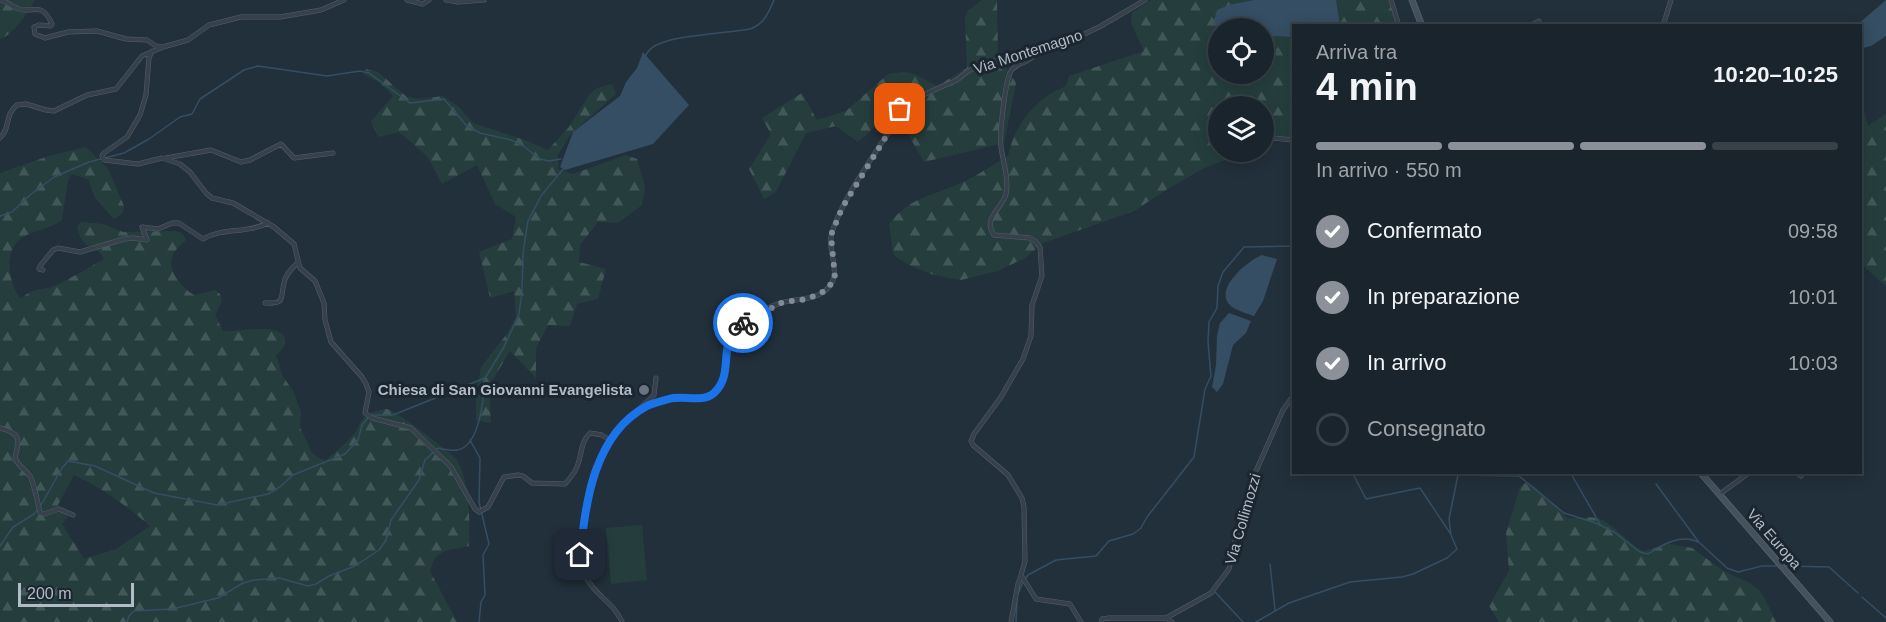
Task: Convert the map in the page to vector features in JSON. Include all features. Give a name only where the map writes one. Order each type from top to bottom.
[{"type":"main road","points":[[1412,0],[1421,24]]},
{"type":"main road","name":"Via Europa","points":[[1702,474],[1830,622]]},
{"type":"street","points":[[1,0],[19,9],[34,8],[44,13],[52,24],[51,26],[34,27],[35,34],[40,37],[45,38],[68,32],[98,31],[126,39],[147,40],[156,46],[163,47]]},
{"type":"street","points":[[0,138],[6,129],[9,114],[17,105],[26,104],[46,111],[54,111],[87,95],[116,89],[142,56],[188,40],[209,25],[241,17],[280,17],[321,10],[344,0]]},
{"type":"street","points":[[408,0],[423,4],[429,0]]},
{"type":"street","points":[[446,0],[458,3],[484,0]]},
{"type":"street","name":"Via Montemagno","points":[[622,622],[618,611],[590,584],[580,555],[585,511],[596,468],[610,440],[630,418],[648,405],[672,398],[707,397],[714,393],[723,381],[727,348],[741,324],[783,302],[802,300],[820,294],[828,288],[835,278],[831,235],[842,208],[895,122],[900,109],[907,102],[957,80],[968,71],[981,65],[1035,53],[1066,43],[1101,26],[1145,0]]},
{"type":"street","points":[[1391,0],[1398,24]]},
{"type":"street","points":[[1664,24],[1671,0]]},
{"type":"street","points":[[1534,24],[1539,21]]},
{"type":"street","points":[[152,51],[149,58],[146,94],[140,115],[127,137],[106,150],[102,156],[104,160],[138,164],[157,158],[212,150],[241,162],[250,160],[281,144],[294,158],[333,153]]},
{"type":"street","points":[[1011,622],[1025,561],[1024,507],[1022,498],[1008,475],[971,441],[1023,359],[1031,336],[1032,304],[1042,276],[1040,248],[1036,242],[1030,238],[994,235],[990,223],[991,216],[1006,193],[1006,165],[1001,141],[1001,120],[1009,74],[1014,67],[1032,58],[1035,53]]},
{"type":"street","points":[[1274,138],[1292,140]]},
{"type":"street","points":[[166,158],[180,164],[190,172],[212,198],[233,202],[268,223],[294,244],[300,268],[311,276],[324,303],[325,320],[331,342],[362,376],[366,384],[369,392],[365,413],[372,418],[411,428],[452,467],[475,509],[479,512],[488,507],[504,477],[518,475],[523,476],[529,483],[565,484],[577,468],[586,435],[590,433],[602,435],[610,440]]},
{"type":"street","points":[[43,270],[39,269],[40,266],[53,250],[58,248],[80,252],[134,237],[147,240],[142,227],[144,226],[158,230],[172,223],[179,223],[203,239],[212,234],[258,228],[268,223]]},
{"type":"street","points":[[265,303],[274,304],[281,300],[284,296],[284,279],[298,262]]},
{"type":"street","points":[[630,418],[654,395],[656,378]]},
{"type":"street","name":"Via Collimozzi","points":[[1166,618],[1211,593],[1230,568],[1234,544],[1256,471],[1283,410],[1292,397]]},
{"type":"street","points":[[0,428],[16,436],[19,443],[15,458],[32,478],[34,495],[39,501],[40,513],[44,514],[59,509],[73,515]]},
{"type":"street","points":[[1719,495],[1747,474]]},
{"type":"street","points":[[1022,575],[1036,599],[1070,604],[1081,622]]},
{"type":"street","points":[[1101,622],[1102,619],[1109,618],[1146,620],[1166,618],[1172,622]]},
{"type":"green space","points":[[0,0],[35,0],[11,33],[0,39]]},
{"type":"green space","points":[[982,0],[997,0],[998,54],[1016,83],[1004,143],[924,162],[894,110],[858,142],[836,126],[806,133],[776,192],[764,199],[749,169],[771,134],[762,118],[802,93],[817,120],[846,111],[888,74],[904,72],[914,74],[937,86],[967,68],[965,17],[968,11]]},
{"type":"green space","points":[[1151,0],[1388,0],[1397,24],[1292,24],[1292,138],[1274,142],[1274,96],[1208,96],[1208,162],[1220,162],[1204,168],[1134,211],[1043,243],[1025,258],[998,271],[961,280],[934,275],[896,257],[893,253],[889,224],[903,209],[918,200],[968,179],[1008,156],[1016,133],[1028,113],[1045,97],[1066,86],[1069,76],[1144,51],[1131,23],[1132,13]]},
{"type":"green space","points":[[366,69],[378,72],[407,97],[419,99],[443,96],[458,106],[473,123],[548,150],[569,127],[589,95],[597,88],[612,84],[616,94],[570,135],[558,155],[558,169],[573,174],[626,155],[637,159],[645,187],[642,205],[618,223],[598,222],[580,245],[579,262],[606,269],[598,299],[577,304],[570,326],[548,325],[536,348],[536,378],[510,351],[489,386],[491,423],[476,420],[476,394],[481,367],[506,335],[516,317],[514,291],[490,298],[479,252],[512,239],[516,217],[495,204],[477,165],[442,184],[427,156],[399,132],[378,137],[371,121],[393,96],[379,82],[363,74]]},
{"type":"green space","points":[[1862,104],[1868,126],[1886,114],[1886,286],[1862,265]]},
{"type":"green space","points":[[86,147],[108,169],[124,206],[123,213],[114,219],[95,198],[88,179],[72,174],[68,180],[62,220],[23,237],[12,249],[10,274],[19,297],[22,298],[34,291],[57,285],[104,259],[101,254],[83,241],[77,226],[81,222],[103,224],[123,232],[175,231],[182,233],[186,240],[173,255],[171,261],[173,272],[180,283],[194,295],[215,290],[220,294],[222,301],[215,315],[223,331],[275,330],[285,339],[282,350],[276,355],[282,375],[293,391],[301,412],[300,427],[312,453],[326,460],[344,445],[365,417],[373,412],[387,409],[423,432],[457,460],[467,491],[469,546],[444,551],[436,558],[430,571],[457,622],[0,622],[0,173],[49,156]],"holes":[[[74,475],[114,498],[150,526],[116,549],[84,559],[62,524],[68,517],[58,505]]]},
{"type":"green space","points":[[1525,483],[1534,486],[1568,518],[1597,518],[1643,551],[1670,544],[1692,548],[1725,572],[1750,583],[1759,590],[1776,622],[1499,622],[1489,606],[1509,571],[1506,533],[1520,487]]},
{"type":"green space","points":[[642,525],[647,580],[611,584],[606,528]]},
{"type":"water","points":[[1254,0],[1336,0],[1340,24],[1292,24],[1292,37],[1274,37],[1274,18],[1215,18],[1217,10]]},
{"type":"water","points":[[1886,0],[1886,36],[1871,46],[1862,48],[1862,24],[1858,24]]},
{"type":"water","points":[[643,52],[689,105],[653,144],[565,170],[560,167],[573,132],[620,96],[626,82],[637,68]]},
{"type":"water","points":[[1262,255],[1277,259],[1263,301],[1254,316],[1232,307],[1227,300],[1226,293],[1228,285],[1240,270]]},
{"type":"water","points":[[1229,313],[1251,321],[1246,333],[1233,345],[1223,384],[1217,392],[1212,387],[1216,365],[1217,336],[1220,323]]},
{"type":"waterway","points":[[645,56],[655,46],[668,41],[755,27],[767,14],[774,0]]},
{"type":"waterway","points":[[0,216],[12,212],[54,177],[89,162],[124,153],[149,139],[180,117],[192,114],[200,99],[244,70],[258,66],[327,76],[360,71],[369,73],[410,103],[444,99],[466,125],[480,133],[511,140],[522,145],[540,159],[549,161],[561,159]]},
{"type":"waterway","points":[[371,415],[393,415],[485,378],[504,347],[519,314],[523,252],[528,221],[541,196],[564,168]]},
{"type":"waterway","points":[[1026,578],[1056,560],[1096,556],[1109,541],[1133,534],[1141,528],[1194,457],[1205,389],[1211,376],[1209,322],[1217,308],[1218,286],[1223,272],[1244,247],[1292,246]]},
{"type":"waterway","points":[[127,622],[134,611],[172,609],[218,598],[243,583],[254,580],[279,578],[308,586],[316,584],[329,576],[355,566],[379,550],[386,540],[391,520],[419,480],[425,460],[438,448],[457,450],[465,447],[471,440],[479,420],[485,378]]},
{"type":"waterway","points":[[40,507],[68,461],[95,466],[154,493],[217,505],[268,494],[293,475],[345,454],[358,440],[362,425],[368,418]]},
{"type":"waterway","points":[[470,440],[480,458],[479,502],[489,544],[483,555],[485,595],[481,602],[479,622]]},
{"type":"waterway","points":[[1353,474],[1366,499],[1420,488],[1450,533]]},
{"type":"waterway","points":[[1571,474],[1600,524]]},
{"type":"waterway","points":[[1256,622],[1289,603],[1350,582],[1402,577],[1447,558],[1457,549],[1451,535],[1449,519],[1458,475],[1519,476],[1564,513],[1596,523],[1614,532],[1640,552],[1648,554],[1666,543],[1680,539],[1700,543]]},
{"type":"waterway","points":[[1656,484],[1698,541]]},
{"type":"waterway","points":[[0,546],[13,527],[37,510]]},
{"type":"waterway","points":[[1701,544],[1727,568],[1738,572],[1762,566],[1776,566]]},
{"type":"waterway","points":[[1270,564],[1275,610]]},
{"type":"waterway","points":[[1785,566],[1829,567],[1858,593]]},
{"type":"waterway","points":[[1018,594],[1023,582]]},
{"type":"waterway","points":[[1215,592],[1243,622]]},
{"type":"waterway","points":[[1862,597],[1886,618]]},
{"type":"waterway","points":[[1016,622],[1017,599]]},
{"type":"way so far","points":[[743,323],[783,302],[802,300],[820,294],[828,288],[835,278],[831,235],[842,208],[895,122],[900,109]]},
{"type":"place","name":"Chiesa di San Giovanni Evangelista","points":[[644,390]]},
{"type":"route","points":[[580,555],[585,511],[596,468],[610,440],[630,418],[648,405],[672,398],[707,397],[714,393],[723,381],[727,348],[743,323]]}]
